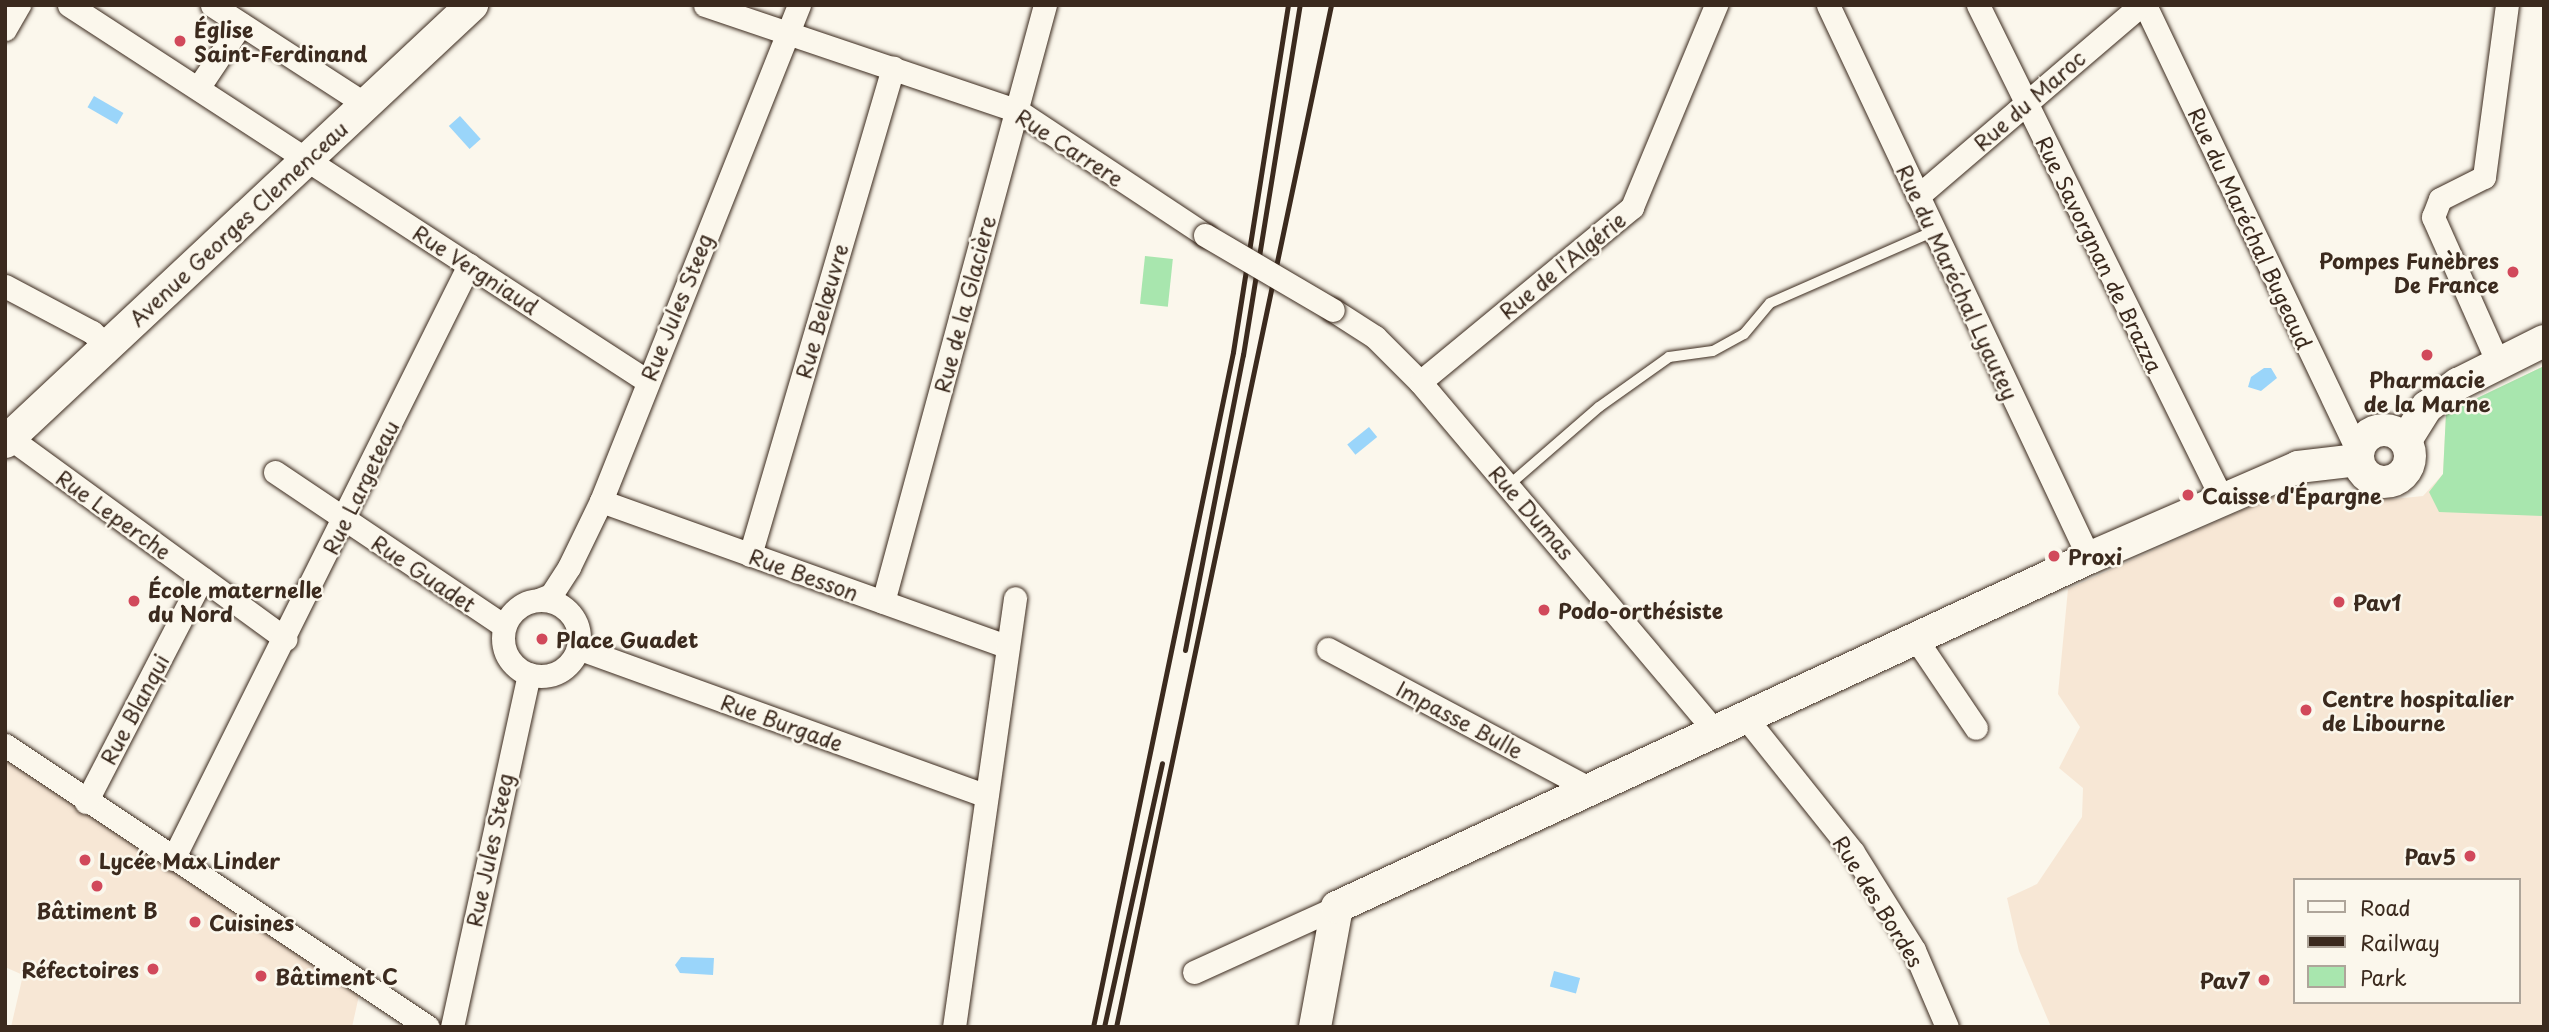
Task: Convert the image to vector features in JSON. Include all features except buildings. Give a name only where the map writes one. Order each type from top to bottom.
[{"type":"main road","name":"Avenue Georges Clemenceau","points":[[7,440],[472,5]]},
{"type":"main road","points":[[2358,455],[2375,481],[2393,481],[2410,464],[2406,440],[2427,407],[2498,363],[2544,341]]},
{"type":"main road","points":[[1315,1027],[1337,907],[2089,558],[2298,467],[2358,455],[2376,430],[2392,430],[2406,440]]},
{"type":"street","points":[[5,29],[19,5]]},
{"type":"street","name":"Rue Vergniaud","points":[[69,5],[647,381]]},
{"type":"street","points":[[212,5],[365,104]]},
{"type":"street","name":"Rue Carrere","points":[[705,5],[1017,110],[1205,235],[1333,310]]},
{"type":"street","name":"Rue Jules Steeg","points":[[541,599],[551,595],[569,567],[601,501],[799,5]]},
{"type":"street","name":"Rue de la Glacière","points":[[883,602],[1045,5]]},
{"type":"street","name":"Rue de l'Algérie","points":[[1420,383],[1632,207],[1716,5]]},
{"type":"street","name":"Rue du Maréchal Lyautey","points":[[1828,5],[2089,558]]},
{"type":"street","name":"Rue Savorgnan de Brazza","points":[[1978,5],[2223,501]]},
{"type":"street","name":"Rue du Maroc","points":[[1918,196],[2025,101],[2143,5]]},
{"type":"street","name":"Rue du Maréchal Bugeaud","points":[[2143,5],[2358,455]]},
{"type":"street","points":[[2498,363],[2433,217],[2440,200],[2484,177],[2507,5]]},
{"type":"street","points":[[198,88],[241,24]]},
{"type":"street","name":"Rue Belœuvre","points":[[750,555],[892,68]]},
{"type":"street","name":"Rue Largeteau","points":[[173,859],[345,519],[469,265]]},
{"type":"street","points":[[5,286],[92,332],[107,346]]},
{"type":"street","name":"Rue Dumas","points":[[1333,310],[1375,337],[1420,383],[1716,732]]},
{"type":"street","name":"Rue Leperche","points":[[7,440],[285,639]]},
{"type":"street","name":"Rue Guadet","points":[[275,472],[504,626]]},
{"type":"street","name":"Rue Besson","points":[[601,501],[1008,647]]},
{"type":"street","name":"Rue Blanqui","points":[[86,802],[202,578]]},
{"type":"street","points":[[954,1027],[1015,598]]},
{"type":"street","points":[[541,599],[568,611],[578,628],[578,648],[564,668],[553,674],[529,674],[518,669],[504,650],[504,626],[518,606],[541,599]]},
{"type":"street","points":[[1916,639],[1976,728]]},
{"type":"street","name":"Rue Burgade","points":[[578,648],[986,796]]},
{"type":"street","name":"Impasse Bulle","points":[[1328,649],[1592,790]]},
{"type":"street","name":"Rue Jules Steeg","points":[[452,1027],[529,674]]},
{"type":"street","name":"Rue des Bordes","points":[[1746,718],[1853,852],[1914,950],[1947,1027]]},
{"type":"street","points":[[5,745],[86,802],[428,1027]]},
{"type":"street","points":[[1194,972],[1337,907]]},
{"type":"lane","points":[[1509,485],[1599,407],[1669,357],[1713,351],[1744,334],[1770,303],[1934,231]]},
{"type":"shaded area","name":"Centre hospitalier de Libourne","points":[[2544,366],[2544,1027],[2051,1027],[2019,951],[2007,898],[2037,884],[2082,817],[2083,788],[2059,768],[2080,727],[2058,694],[2068,589],[2282,492],[2394,499],[2423,496],[2443,474],[2446,413]]},
{"type":"shaded area","name":"Lycée Max Linder","points":[[5,753],[360,991],[352,1027],[11,1027],[23,975],[5,967]]},
{"type":"green space","points":[[1145,256],[1173,259],[1168,307],[1140,304]]},
{"type":"green space","points":[[2544,366],[2544,516],[2439,512],[2429,492],[2443,474],[2446,413]]},
{"type":"water","points":[[94,96],[123,113],[117,124],[88,107]]},
{"type":"water","points":[[460,116],[481,139],[470,149],[449,126]]},
{"type":"water","points":[[2264,368],[2271,368],[2277,378],[2261,391],[2248,387],[2251,377]]},
{"type":"water","points":[[1369,427],[1377,437],[1355,455],[1347,445]]},
{"type":"water","points":[[681,957],[714,958],[713,975],[680,973],[675,965]]},
{"type":"water","points":[[1554,971],[1580,978],[1576,993],[1550,986]]},
{"type":"railway","points":[[1093,1027],[1233,352],[1288,5]]},
{"type":"railway","points":[[1185,650],[1243,355],[1300,5]]},
{"type":"railway","points":[[1116,1027],[1331,5]]},
{"type":"railway","points":[[1104,1027],[1162,763]]},
{"type":"place","name":"Église Saint-Ferdinand","points":[[180,41]]},
{"type":"place","name":"Pompes Funèbres De France","points":[[2513,272]]},
{"type":"place","name":"Pharmacie de la Marne","points":[[2427,355]]},
{"type":"place","name":"Caisse d'Épargne","points":[[2188,495]]},
{"type":"place","name":"Proxi","points":[[2054,556]]},
{"type":"place","name":"École maternelle du Nord","points":[[134,601]]},
{"type":"place","name":"Pav1","points":[[2339,602]]},
{"type":"place","name":"Podo-orthésiste","points":[[1544,610]]},
{"type":"place","name":"Place Guadet","points":[[542,639]]},
{"type":"place","name":"Centre hospitalier de Libourne","points":[[2306,710]]},
{"type":"place","name":"Pav5","points":[[2470,856]]},
{"type":"place","name":"Lycée Max Linder","points":[[85,860]]},
{"type":"place","name":"Bâtiment B","points":[[97,886]]},
{"type":"place","name":"Cuisines","points":[[195,922]]},
{"type":"place","name":"Réfectoires","points":[[153,969]]},
{"type":"place","name":"Bâtiment C","points":[[261,976]]},
{"type":"place","name":"Pav7","points":[[2264,980]]}]
